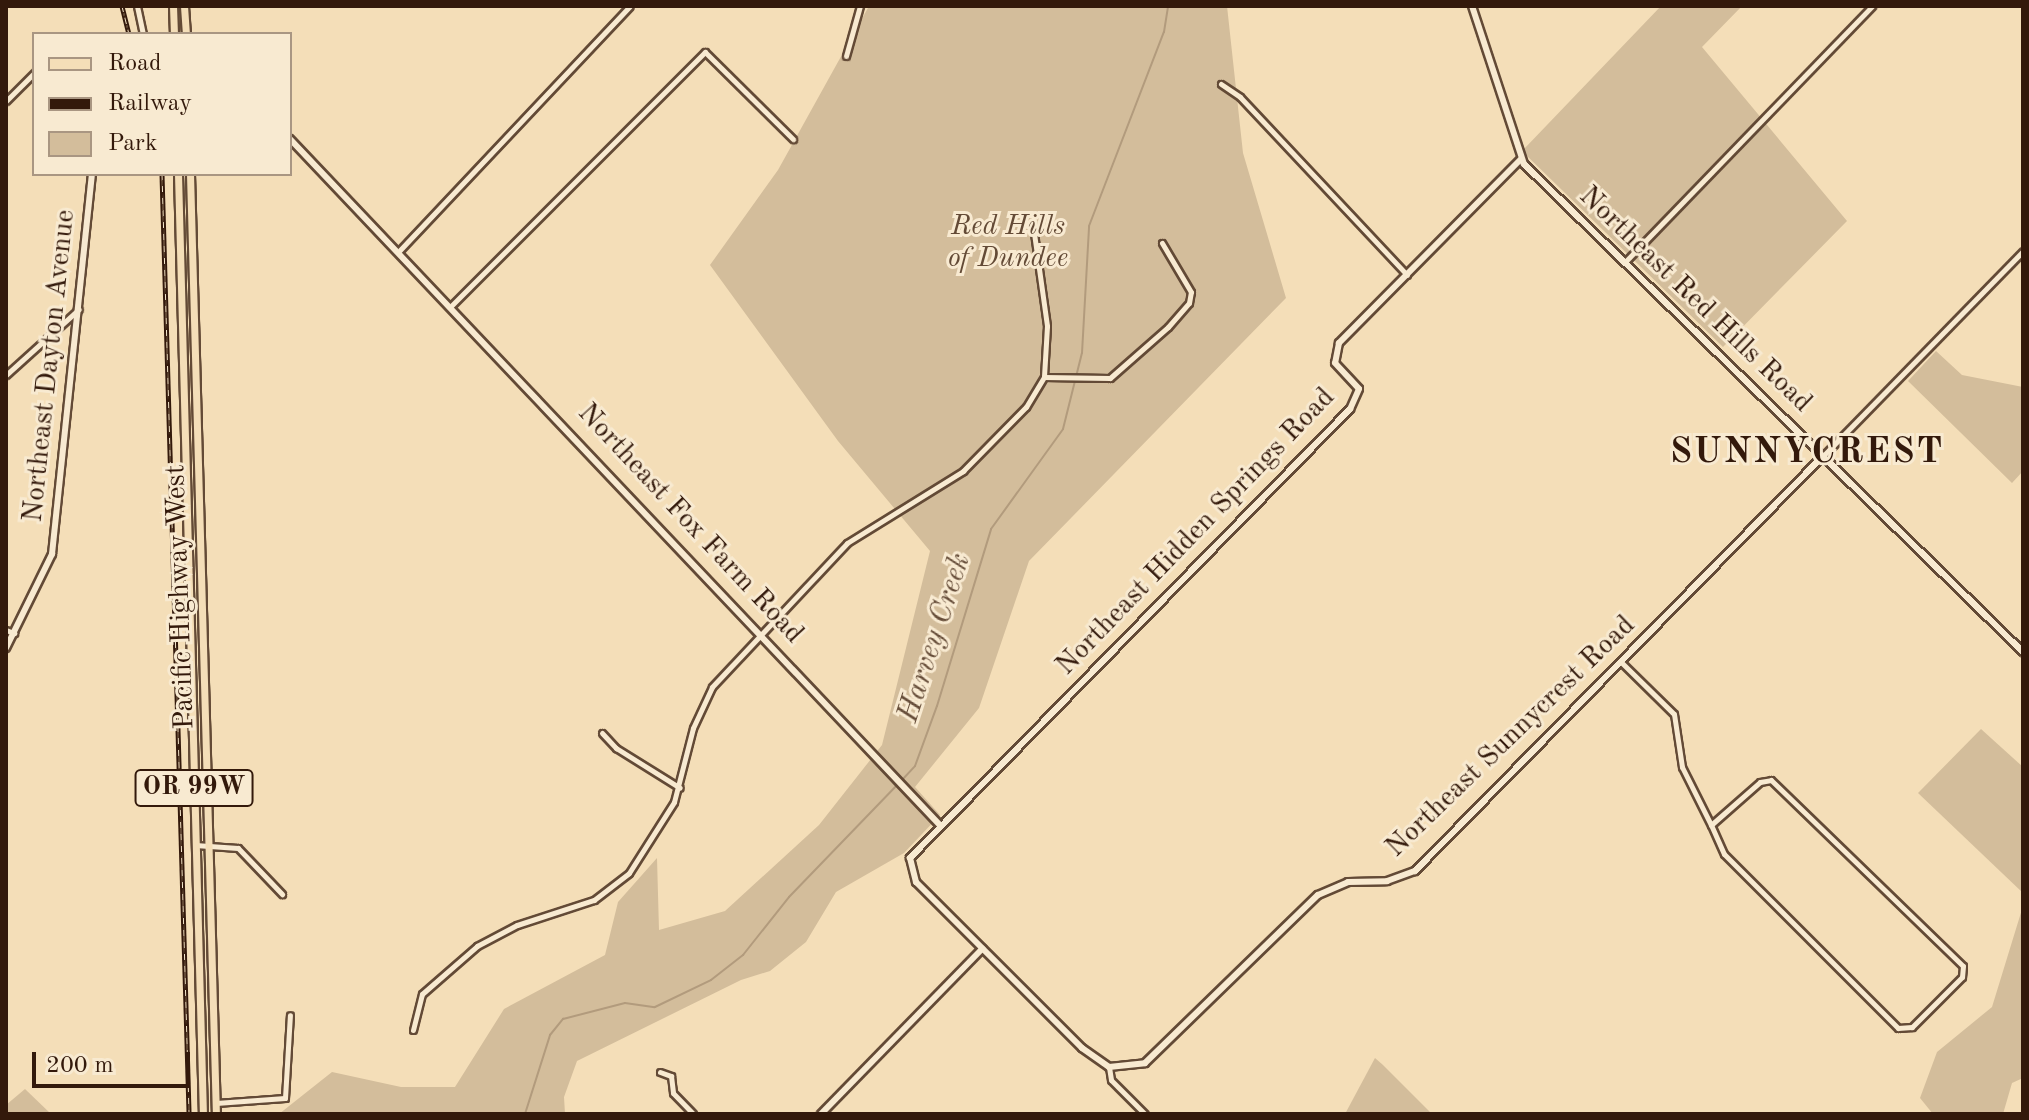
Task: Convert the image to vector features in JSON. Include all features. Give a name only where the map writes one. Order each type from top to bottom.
[{"type":"main road","points":[[173,6],[174,32]]},
{"type":"main road","points":[[184,6],[186,32]]},
{"type":"main road","name":"Pacific Highway West","points":[[178,176],[203,1114]]},
{"type":"main road","name":"Pacific Highway West","points":[[190,176],[216,1114]]},
{"type":"street","points":[[137,6],[143,32]]},
{"type":"street","points":[[400,250],[630,6]]},
{"type":"street","points":[[846,56],[860,6]]},
{"type":"street","name":"Northeast Red Hills Road","points":[[1472,6],[1521,159],[1823,456],[2020,643],[2023,652]]},
{"type":"street","points":[[1625,262],[1872,6]]},
{"type":"street","points":[[452,305],[705,52],[793,139]]},
{"type":"street","points":[[6,101],[32,75]]},
{"type":"street","points":[[1221,84],[1240,97],[1408,276]]},
{"type":"street","name":"Northeast Fox Farm Road","points":[[292,141],[400,250],[762,632],[939,824]]},
{"type":"street","name":"Northeast Hidden Springs Road","points":[[939,824],[1353,406],[1359,389],[1337,367],[1336,348],[1521,159]]},
{"type":"street","name":"Northeast Dayton Avenue","points":[[6,648],[52,554],[92,176]]},
{"type":"street","points":[[413,1030],[422,994],[477,946],[616,887],[659,831],[680,788],[693,728],[712,687],[853,538],[972,462],[1026,407],[1044,377],[1046,311],[1033,226]]},
{"type":"street","points":[[1044,377],[1100,380],[1119,374],[1190,300],[1190,287],[1162,243]]},
{"type":"street","name":"Northeast Sunnycrest Road","points":[[1109,1067],[1137,1067],[1162,1051],[1327,889],[1348,882],[1387,881],[1415,871],[2023,251]]},
{"type":"street","points":[[6,375],[66,315],[80,308]]},
{"type":"street","points":[[6,630],[14,633]]},
{"type":"street","points":[[1621,662],[1674,714],[1684,774],[1728,860],[1898,1028],[1912,1027],[1964,973],[1961,963],[1776,781],[1760,782],[1711,825]]},
{"type":"street","points":[[602,733],[616,748],[680,788]]},
{"type":"street","points":[[939,824],[910,858],[909,871],[1090,1056],[1109,1067],[1111,1080],[1145,1114]]},
{"type":"street","points":[[195,845],[238,848],[282,894]]},
{"type":"street","points":[[821,1114],[982,949]]},
{"type":"street","points":[[216,1103],[285,1098],[290,1015]]},
{"type":"street","points":[[660,1072],[671,1076],[673,1093],[693,1114]]},
{"type":"green space","name":"Red Hills of Dundee","points":[[869,6],[1227,6],[1243,153],[1286,298],[1029,561],[979,708],[915,787],[940,815],[904,853],[836,892],[806,942],[770,971],[741,980],[577,1061],[564,1097],[565,1114],[279,1114],[332,1072],[401,1087],[455,1087],[504,1009],[605,955],[618,902],[657,858],[659,930],[725,911],[819,825],[882,745],[930,551],[838,441],[710,265],[778,170]]},
{"type":"green space","points":[[1661,6],[1742,6],[1702,47],[1847,221],[1723,347],[1522,151]]},
{"type":"green space","points":[[1936,351],[1962,375],[2023,387],[2023,471],[2012,483],[1908,381]]},
{"type":"green space","points":[[1981,729],[2023,767],[2023,893],[1918,793]]},
{"type":"green space","points":[[2023,906],[2023,1078],[2012,1083],[2003,1114],[1933,1114],[1920,1098],[1937,1052],[1992,1007]]},
{"type":"green space","points":[[1375,1058],[1383,1065],[1432,1114],[1345,1114]]},
{"type":"green space","points":[[25,1089],[51,1114],[6,1114],[6,1105]]},
{"type":"waterway","name":"Harvey Creek","points":[[902,780],[915,766],[937,706],[991,529],[1063,429],[1082,353],[1089,226],[1164,32],[1168,6]]},
{"type":"waterway","name":"Harvey Creek","points":[[525,1114],[550,1035],[563,1019],[625,1003],[655,1007],[711,980],[743,955],[789,897],[898,784]]},
{"type":"railway","points":[[122,6],[128,32]]},
{"type":"railway","points":[[162,176],[189,1114]]},
{"type":"district","name":"SUNNYCREST","points":[[1807,454]]}]
